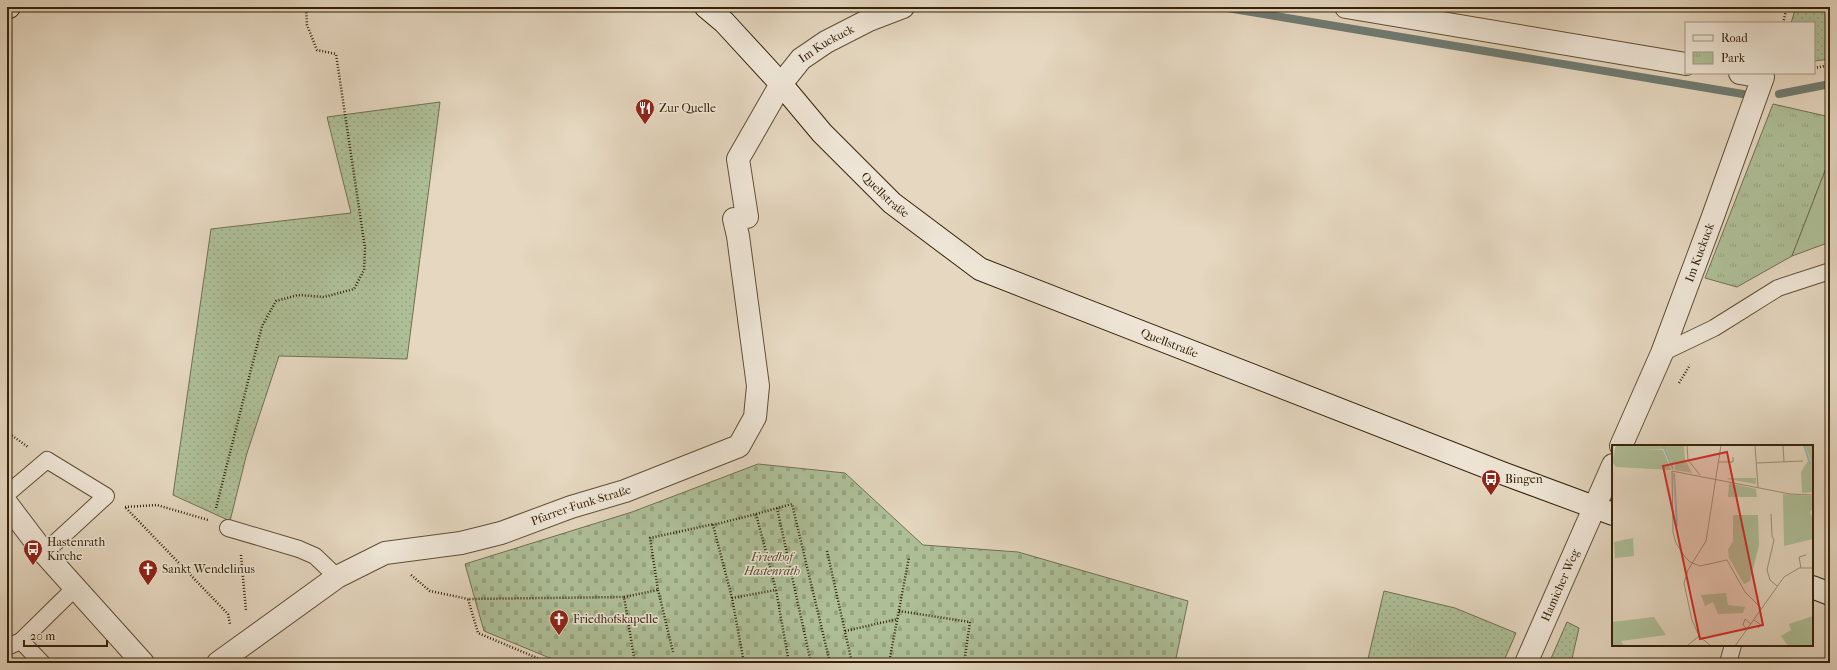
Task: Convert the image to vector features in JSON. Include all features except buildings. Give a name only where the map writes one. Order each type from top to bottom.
[{"type":"street","name":"Quellstraße","points":[[706,7],[724,22],[782,84],[822,133],[892,203],[980,269],[1604,511]]},
{"type":"street","name":"Im Kuckuck","points":[[782,84],[800,59],[826,42],[869,20],[903,7]]},
{"type":"street","points":[[1346,7],[1685,64]]},
{"type":"street","name":"Im Kuckuck","points":[[1621,445],[1662,353],[1712,220],[1763,77],[1746,74]]},
{"type":"street","name":"Pfarrer-Funk-Straße","points":[[227,657],[337,577],[385,553],[461,543],[501,533],[571,507],[625,491],[739,446],[755,417],[758,386],[734,219],[747,217],[738,159],[782,84]]},
{"type":"street","points":[[1604,511],[1612,470]]},
{"type":"street","points":[[7,504],[44,553],[144,663]]},
{"type":"street","name":"Hamicher Weg","points":[[1526,663],[1604,511]]},
{"type":"street","points":[[1813,587],[1830,594]]},
{"type":"lane","points":[[1662,353],[1714,328],[1778,288],[1830,271]]},
{"type":"lane","points":[[7,494],[47,460],[106,496],[44,553]]},
{"type":"lane","points":[[227,528],[299,549],[315,556],[337,577]]},
{"type":"lane","points":[[42,663],[14,644],[75,588]]},
{"type":"lane","points":[[1728,663],[1733,646]]},
{"type":"path","points":[[246,612],[227,528],[216,506],[262,326],[276,301],[298,296],[324,297],[354,289],[364,270],[365,248],[336,54],[318,50],[307,25],[306,7]]},
{"type":"path","points":[[1783,22],[1787,7]]},
{"type":"path","points":[[1815,68],[1830,65]]},
{"type":"path","points":[[1678,385],[1714,328]]},
{"type":"path","points":[[106,496],[126,508],[228,614],[227,657]]},
{"type":"path","points":[[673,652],[658,590],[650,538],[716,524],[792,504],[830,663]]},
{"type":"path","points":[[126,508],[157,505],[227,528]]},
{"type":"path","points":[[777,508],[812,663]]},
{"type":"path","points":[[756,514],[776,590],[789,663]]},
{"type":"path","points":[[716,524],[713,525],[732,598],[744,663]]},
{"type":"path","points":[[826,551],[852,663]]},
{"type":"path","points":[[385,553],[430,591],[468,599],[624,597],[658,590]]},
{"type":"path","points":[[889,663],[909,557]]},
{"type":"path","points":[[732,598],[776,590]]},
{"type":"path","points":[[624,597],[634,663]]},
{"type":"path","points":[[468,599],[478,633],[549,663]]},
{"type":"path","points":[[899,611],[970,622],[964,663]]},
{"type":"path","points":[[845,631],[898,619]]},
{"type":"green space","points":[[1796,7],[1830,7],[1830,59],[1815,61],[1815,22],[1791,22]]},
{"type":"green space","points":[[440,102],[407,359],[279,356],[247,453],[230,521],[173,495],[211,229],[351,213],[327,117]]},
{"type":"green space","points":[[1773,104],[1830,117],[1830,158],[1792,256],[1737,287],[1705,278]]},
{"type":"green space","points":[[1830,158],[1830,242],[1792,256]]},
{"type":"green space","name":"Friedhof Hastenrath","points":[[758,464],[845,473],[923,545],[1018,552],[1188,601],[1175,663],[562,663],[484,631],[465,564],[632,512]]},
{"type":"green space","points":[[1384,591],[1455,608],[1516,633],[1503,663],[1367,663]]},
{"type":"green space","points":[[1567,622],[1579,628],[1571,663],[1549,663]]},
{"type":"waterway","points":[[1221,7],[1743,94]]},
{"type":"waterway","points":[[1779,94],[1830,84]]},
{"type":"place","name":"Zur Quelle","points":[[645,125]]},
{"type":"place","name":"Bingen","points":[[1491,496]]},
{"type":"place","name":"Hastenrath Kirche","points":[[33,566]]},
{"type":"place","name":"Sankt Wendelinus","points":[[148,586]]},
{"type":"place","name":"Friedhofskapelle","points":[[559,636]]}]
